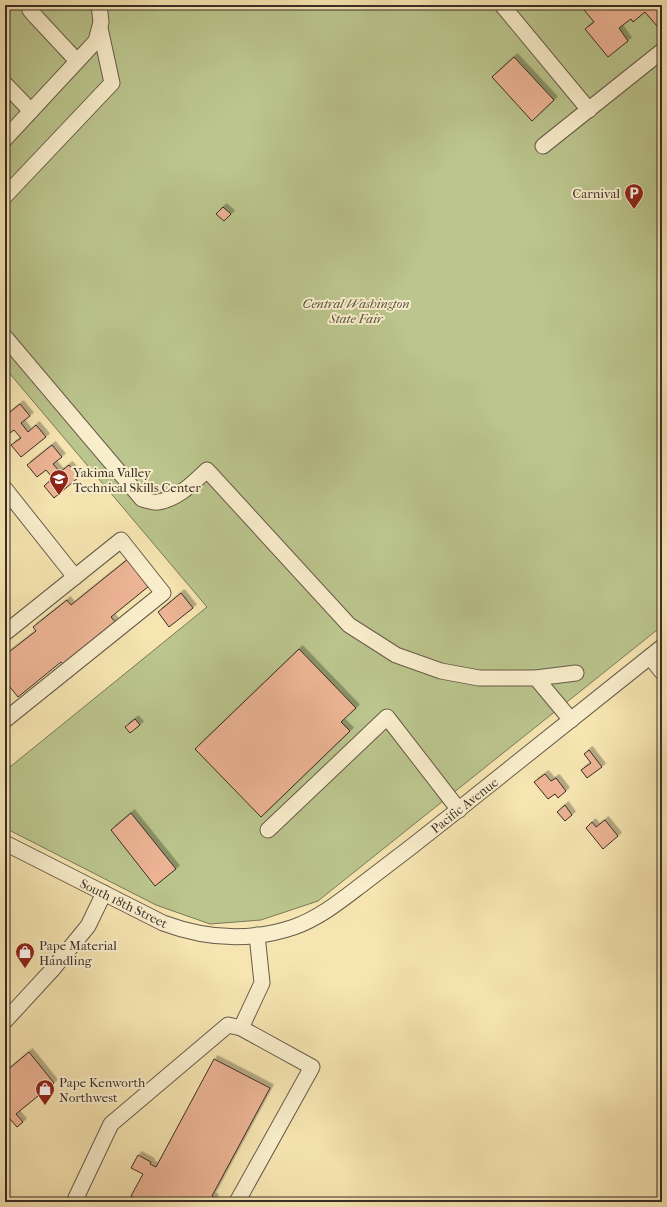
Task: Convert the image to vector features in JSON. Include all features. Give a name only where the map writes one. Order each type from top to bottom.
[{"type":"street","points":[[29,5],[30,10],[77,62]]},
{"type":"street","points":[[5,196],[112,83],[100,28],[99,5]]},
{"type":"street","points":[[502,5],[588,110]]},
{"type":"street","points":[[5,139],[96,41],[100,28]]},
{"type":"street","points":[[543,146],[662,51]]},
{"type":"street","points":[[5,84],[30,111]]},
{"type":"street","points":[[5,337],[142,500],[157,502],[175,496],[189,487],[207,470],[349,625],[396,655],[441,671],[479,678],[536,678],[576,673]]},
{"type":"street","points":[[5,489],[75,576]]},
{"type":"street","points":[[5,633],[121,540],[163,593],[5,720]]},
{"type":"street","name":"Pacific Avenue","points":[[253,936],[273,933],[293,927],[311,919],[338,903],[459,810],[662,647]]},
{"type":"street","points":[[650,657],[662,672]]},
{"type":"street","points":[[536,678],[571,720]]},
{"type":"street","points":[[268,830],[387,717],[459,810]]},
{"type":"street","name":"South 18th Street","points":[[5,843],[164,923],[180,929],[212,936],[253,936]]},
{"type":"street","points":[[5,1021],[52,970],[88,926],[104,893]]},
{"type":"street","points":[[241,1028],[262,983],[253,936]]},
{"type":"street","points":[[80,1202],[75,1200],[111,1124],[228,1025],[241,1028],[312,1067],[237,1202]]},
{"type":"green space","name":"Central Washington State Fair","points":[[5,5],[662,5],[662,626],[318,901],[261,920],[210,924],[156,905],[5,828],[5,771],[207,607],[5,368]]},
{"type":"building","points":[[580,5],[662,5],[662,32],[645,12],[633,22],[631,19],[619,28],[628,41],[608,57],[585,29],[594,22]]},
{"type":"building","points":[[514,57],[554,100],[532,121],[492,77]]},
{"type":"building","points":[[223,207],[231,214],[224,221],[216,214]]},
{"type":"building","points":[[20,404],[30,416],[21,423],[28,432],[36,425],[46,437],[21,457],[11,445],[21,438],[14,430],[5,437],[5,416]]},
{"type":"building","points":[[52,445],[62,457],[53,464],[60,472],[69,465],[79,477],[54,498],[44,486],[53,478],[46,470],[37,477],[27,465]]},
{"type":"building","points":[[128,559],[149,586],[111,617],[117,624],[65,666],[61,662],[18,697],[5,681],[5,655],[36,631],[33,627],[67,600],[71,605]]},
{"type":"building","points":[[181,593],[193,608],[169,627],[158,612]]},
{"type":"building","points":[[299,649],[356,708],[341,722],[350,731],[261,817],[195,749]]},
{"type":"building","points":[[135,719],[140,725],[130,733],[125,727]]},
{"type":"building","points":[[589,750],[602,767],[587,778],[581,770],[591,763],[584,754]]},
{"type":"building","points":[[545,774],[551,781],[556,778],[566,791],[558,798],[555,794],[548,799],[534,782]]},
{"type":"building","points":[[565,805],[572,815],[565,821],[557,812]]},
{"type":"building","points":[[131,813],[176,869],[155,886],[111,830]]},
{"type":"building","points":[[605,820],[618,836],[603,849],[586,828],[592,822],[596,827]]},
{"type":"building","points":[[29,1052],[54,1083],[16,1114],[23,1122],[17,1127],[10,1119],[5,1123],[5,1072]]},
{"type":"building","points":[[214,1059],[270,1088],[212,1196],[215,1198],[213,1202],[143,1202],[131,1196],[143,1174],[131,1168],[138,1155],[151,1162],[150,1164],[156,1167]]},
{"type":"place","name":"Carnival","points":[[634,210]]},
{"type":"place","name":"Yakima Valley Technical Skills Center","points":[[59,496]]},
{"type":"place","name":"Pape Material Handling","points":[[25,969]]},
{"type":"place","name":"Pape Kenworth Northwest","points":[[45,1106]]}]
